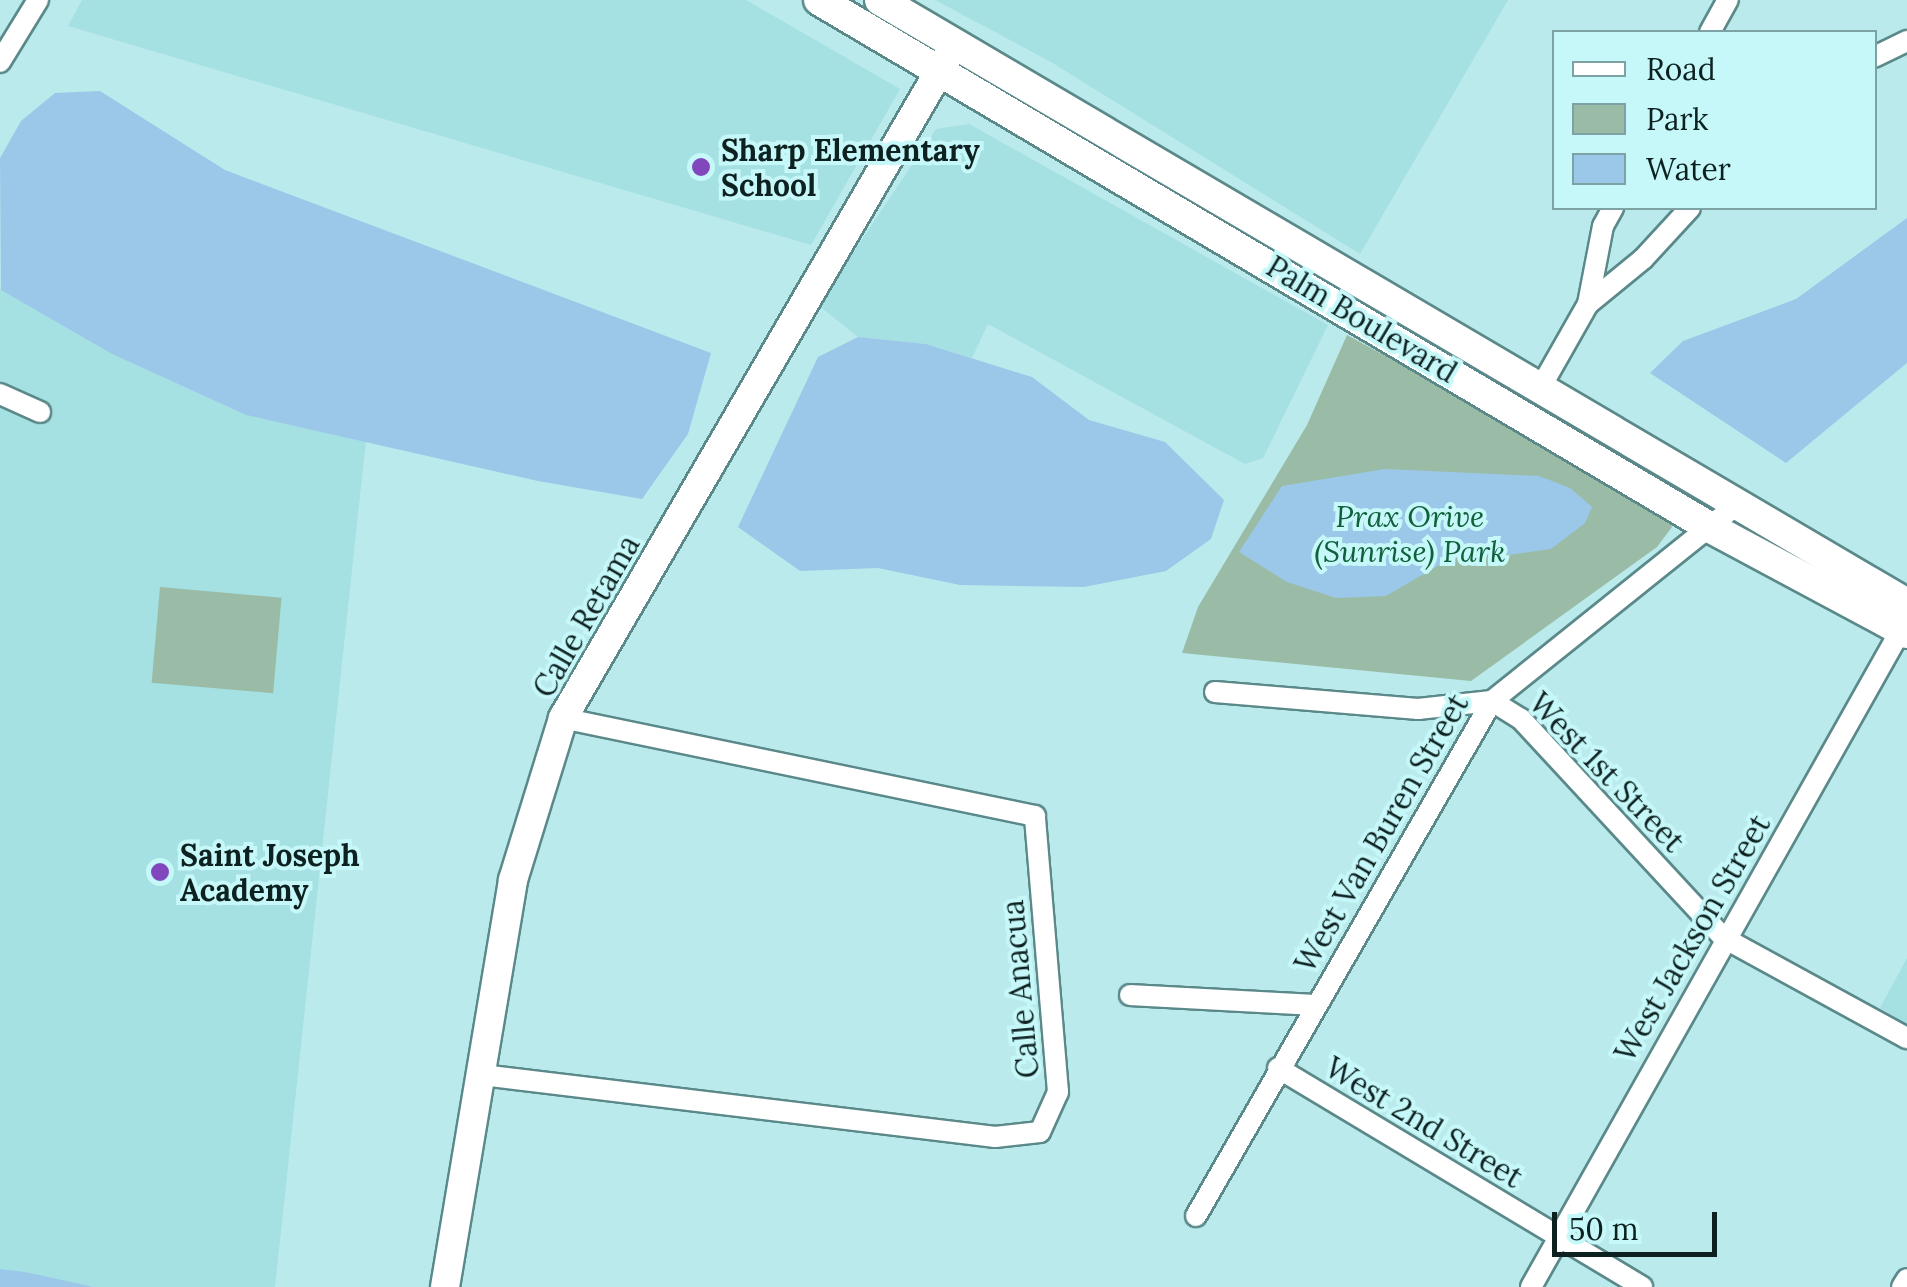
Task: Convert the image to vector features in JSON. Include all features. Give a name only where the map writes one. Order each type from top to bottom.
[{"type":"main road","name":"Palm Boulevard","points":[[820,0],[949,55],[1738,505],[1906,622]]},
{"type":"main road","name":"Palm Boulevard","points":[[880,0],[949,55],[1711,528],[1906,622]]},
{"type":"street","points":[[0,62],[38,0]]},
{"type":"street","points":[[1711,30],[1728,0]]},
{"type":"street","points":[[1877,56],[1907,41]]},
{"type":"street","name":"Calle Retama","points":[[445,1287],[513,880],[563,718],[949,55]]},
{"type":"street","points":[[1538,392],[1588,304],[1603,226],[1612,210]]},
{"type":"street","points":[[1588,304],[1643,259],[1688,210]]},
{"type":"street","points":[[0,394],[40,412]]},
{"type":"street","name":"West Van Buren Street","points":[[1196,1216],[1492,701],[1738,505]]},
{"type":"street","name":"West Jackson Street","points":[[1531,1287],[1724,938],[1906,622]]},
{"type":"street","name":"West 1st Street","points":[[1215,692],[1418,709],[1492,701],[1521,719],[1724,938],[1907,1038]]},
{"type":"street","name":"Calle Anacua","points":[[482,1075],[995,1137],[1040,1132],[1058,1092],[1035,816],[563,718]]},
{"type":"street","points":[[1130,995],[1315,1005]]},
{"type":"street","name":"West 2nd Street","points":[[1278,1068],[1642,1287]]},
{"type":"street","points":[[1902,1287],[1907,1279]]},
{"type":"shaded area","name":"Sharp Elementary School","points":[[82,0],[746,0],[900,89],[811,245],[68,26]]},
{"type":"shaded area","points":[[935,0],[1508,0],[1360,254],[1051,62]]},
{"type":"shaded area","points":[[969,124],[1328,325],[1263,458],[1245,464],[988,324],[972,358],[926,344],[858,337],[818,305],[936,129]]},
{"type":"shaded area","name":"Saint Joseph Academy","points":[[0,289],[112,354],[246,415],[366,440],[275,1287],[94,1287],[0,1269]]},
{"type":"shaded area","points":[[1907,958],[1907,1024],[1880,1008]]},
{"type":"green space","name":"Prax Orive (Sunrise) Park","points":[[1347,335],[1666,508],[1672,527],[1657,547],[1471,681],[1182,653],[1198,607],[1307,425]]},
{"type":"green space","points":[[160,587],[282,598],[273,693],[152,683]]},
{"type":"water","points":[[100,91],[225,170],[711,353],[688,434],[642,499],[538,481],[246,415],[112,354],[1,290],[0,158],[21,121],[55,93]]},
{"type":"water","points":[[1907,218],[1907,363],[1786,463],[1650,373],[1683,341],[1796,299]]},
{"type":"water","points":[[858,337],[926,344],[1032,377],[1089,420],[1165,442],[1224,500],[1211,539],[1166,571],[1084,587],[960,585],[878,568],[800,571],[738,527],[818,357]]},
{"type":"water","points":[[1385,469],[1539,476],[1570,488],[1592,507],[1585,523],[1551,549],[1509,555],[1486,547],[1446,561],[1386,596],[1336,598],[1287,582],[1239,552],[1282,486]]},
{"type":"water","points":[[0,1269],[25,1272],[94,1287],[0,1287]]},
{"type":"place","name":"Sharp Elementary School","points":[[701,167]]},
{"type":"place","name":"Saint Joseph Academy","points":[[160,872]]}]
